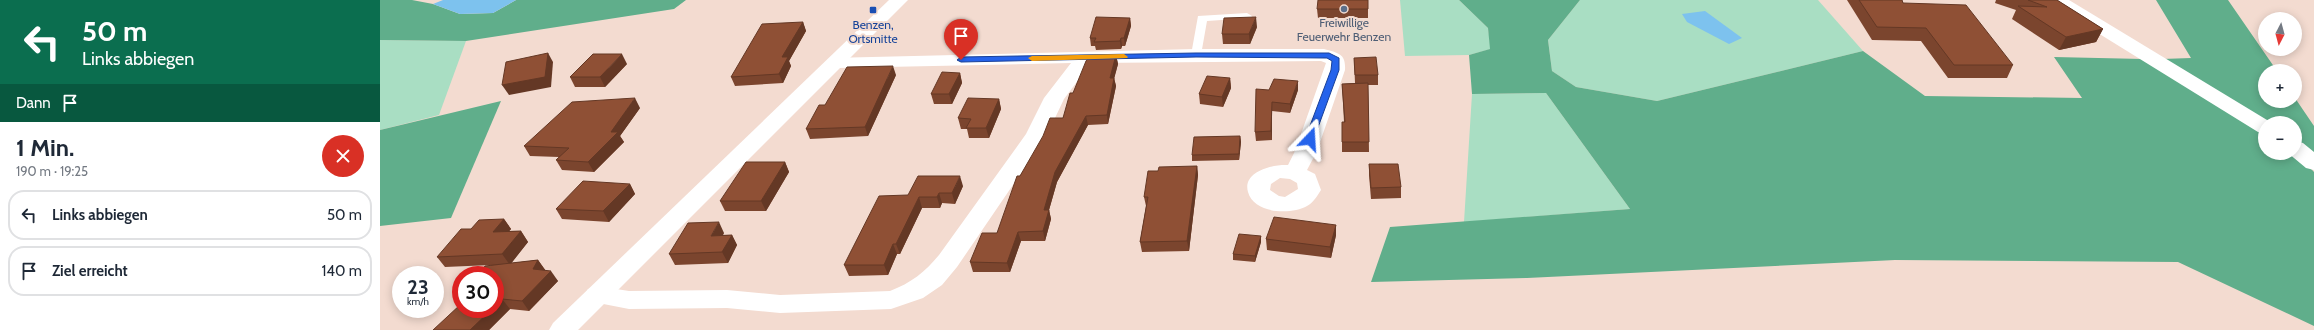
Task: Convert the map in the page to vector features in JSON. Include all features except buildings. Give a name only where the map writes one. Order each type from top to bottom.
[{"type":"street","points":[[562,330],[899,0]]},
{"type":"street","points":[[2057,0],[2258,124]]},
{"type":"street","points":[[837,62],[1196,55],[1324,55],[1336,60],[1335,70],[1306,151],[1295,172]]},
{"type":"street","points":[[597,295],[628,300],[728,299],[780,304],[891,300],[914,292],[933,279],[948,261],[1036,135],[1054,98],[1086,58]]},
{"type":"street","points":[[2302,154],[2314,163]]},
{"type":"lane","points":[[1196,55],[1202,18],[1247,16]]},
{"type":"green space","points":[[380,0],[412,0],[433,4],[460,14],[493,13],[516,0],[686,0],[674,9],[466,41],[380,40]]},
{"type":"green space","points":[[1400,0],[1459,0],[1488,28],[1491,49],[1469,55],[1405,56]]},
{"type":"green space","points":[[1459,0],[1580,0],[1548,40],[1552,71],[1576,87],[1657,101],[1863,51],[1925,96],[2082,98],[2054,57],[2143,59],[2258,129],[2258,160],[2302,159],[2314,172],[2314,326],[2178,262],[1895,260],[1527,278],[1371,282],[1390,227],[1630,209],[1546,93],[1472,94],[1469,55],[1490,49],[1488,28]]},
{"type":"green space","points":[[1580,0],[1818,0],[1863,51],[1657,101],[1576,87],[1552,71],[1548,40]]},
{"type":"green space","points":[[2156,0],[2228,0],[2258,43],[2258,56],[2267,56],[2272,64],[2258,64],[2258,108],[2302,108],[2314,126],[2314,153],[2302,147],[2302,116],[2258,116],[2258,119],[2162,59],[2191,58]]},
{"type":"green space","points":[[380,40],[466,41],[439,115],[380,130]]},
{"type":"green space","points":[[1546,93],[1630,209],[1464,222],[1472,94]]},
{"type":"green space","points":[[501,101],[451,218],[380,226],[380,130]]},
{"type":"water","points":[[443,0],[516,0],[493,13],[460,14],[433,4]]},
{"type":"water","points":[[1705,11],[1742,38],[1729,44],[1687,22],[1682,14]]},
{"type":"slow traffic","points":[[1032,58],[1124,57]]},
{"type":"place","name":"Freiwillige Feuerwehr Benzen","points":[[1344,9]]},
{"type":"place","name":"Benzen, Ortsmitte","points":[[873,10]]},
{"type":"route","points":[[961,60],[1196,55],[1324,55],[1333,57],[1336,60],[1335,70],[1310,139]]}]
